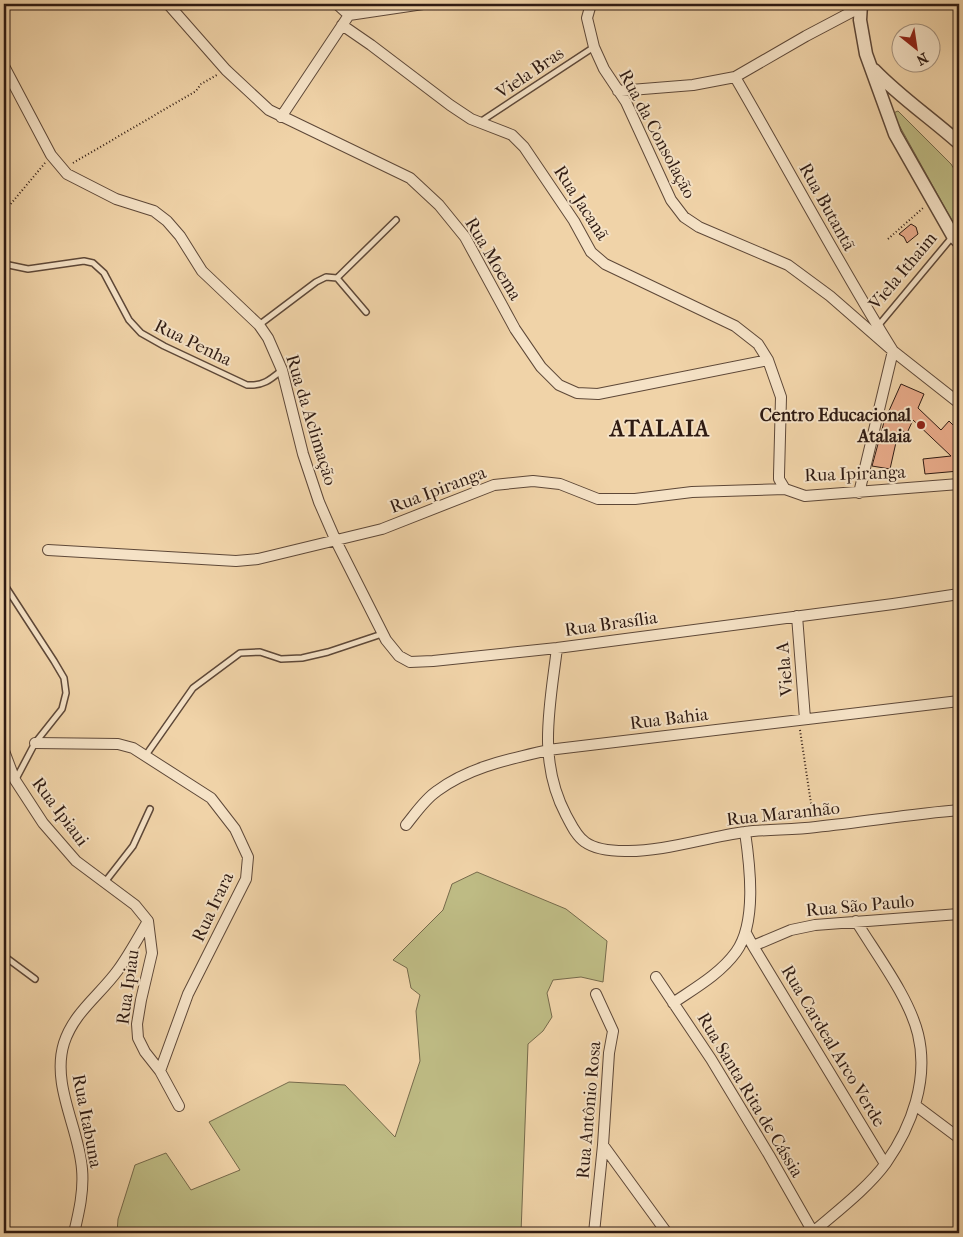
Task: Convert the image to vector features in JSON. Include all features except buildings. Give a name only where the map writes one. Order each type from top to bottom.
[{"type":"street","name":"Rua Moema","points":[[168,4],[226,70],[269,110],[410,178],[439,204],[465,237],[515,329],[541,367],[559,385],[577,393],[598,394],[768,360]]},
{"type":"street","points":[[337,4],[349,15]]},
{"type":"street","points":[[281,117],[349,15],[423,4]]},
{"type":"street","name":"Rua da Consolação","points":[[591,4],[587,18],[594,47],[604,68],[626,102],[671,200],[684,217],[699,227],[788,265],[830,296],[893,351],[959,403]]},
{"type":"street","points":[[861,6],[860,20],[866,54],[895,134],[956,239]]},
{"type":"street","points":[[618,91],[693,85],[735,77],[861,6]]},
{"type":"street","name":"Rua Jacanã","points":[[342,25],[372,44],[450,105],[471,119],[512,134],[524,147],[574,220],[591,252],[605,264],[735,326],[758,344],[768,360],[781,397],[779,479],[785,489]]},
{"type":"street","name":"Rua da Aclimação","points":[[4,66],[51,155],[67,174],[116,199],[154,211],[168,221],[202,271],[259,325],[268,338],[282,370],[303,454],[319,502],[336,541]]},
{"type":"street","points":[[870,67],[896,92],[929,117],[959,144]]},
{"type":"street","name":"Rua Butantã","points":[[735,77],[820,224],[852,286],[893,351]]},
{"type":"street","points":[[859,493],[893,351]]},
{"type":"street","name":"Rua Ipiranga","points":[[48,550],[236,561],[258,559],[382,529],[494,485],[533,481],[560,484],[598,499],[635,499],[692,492],[785,489],[805,496],[959,484]]},
{"type":"street","name":"Rua Brasília","points":[[336,541],[382,634],[399,656],[410,662],[557,648],[959,594]]},
{"type":"street","name":"Viela A","points":[[797,616],[802,720]]},
{"type":"street","points":[[548,750],[546,732],[557,648]]},
{"type":"street","name":"Rua Bahia","points":[[406,825],[436,791],[469,772],[506,760],[548,750],[959,701]]},
{"type":"street","name":"Rua Irara","points":[[36,743],[118,744],[133,748],[211,798],[235,829],[248,856],[246,879],[188,994],[160,1071]]},
{"type":"street","name":"Rua Maranhão","points":[[548,750],[549,766],[554,788],[562,808],[574,829],[584,842],[597,848],[610,850],[653,849],[745,832],[815,827],[956,810]]},
{"type":"street","name":"Rua Ipiaui","points":[[4,751],[15,780],[48,830],[76,861],[135,905],[148,922]]},
{"type":"street","points":[[673,1003],[710,978],[726,963],[737,951],[746,933],[749,919],[749,880],[745,832]]},
{"type":"street","name":"Rua São Paulo","points":[[753,946],[791,930],[815,925],[959,914]]},
{"type":"street","name":"Rua Ipiau","points":[[148,922],[152,952],[141,1000],[138,1038],[145,1052],[160,1071],[179,1106]]},
{"type":"street","name":"Rua Itabuna","points":[[74,1233],[80,1209],[82,1169],[62,1086],[60,1064],[64,1044],[72,1023],[117,971],[148,922]]},
{"type":"street","points":[[812,1233],[854,1197],[886,1164],[905,1132],[920,1088],[921,1065],[918,1034],[907,1006],[856,922]]},
{"type":"street","points":[[746,933],[753,946]]},
{"type":"street","name":"Rua Cardeal Arco Verde","points":[[753,946],[886,1164]]},
{"type":"street","name":"Rua Santa Rita de Cássia","points":[[656,978],[711,1059],[769,1155],[812,1233]]},
{"type":"street","name":"Rua Antônio Rosa","points":[[594,1233],[603,1145],[609,1053],[613,1031],[596,994]]},
{"type":"street","points":[[915,1104],[959,1138]]},
{"type":"street","points":[[603,1145],[667,1233]]},
{"type":"lane","name":"Viela Bras","points":[[480,122],[594,47]]},
{"type":"lane","points":[[337,278],[396,220]]},
{"type":"lane","name":"Viela Ithaim","points":[[878,326],[956,239]]},
{"type":"lane","name":"Rua Penha","points":[[4,264],[28,269],[84,261],[93,263],[104,273],[128,320],[141,332],[164,346],[248,385],[258,386],[268,382],[282,370]]},
{"type":"lane","points":[[259,325],[316,282],[326,277],[337,278],[366,312]]},
{"type":"lane","points":[[4,584],[64,678],[66,693],[65,703],[36,743],[15,780]]},
{"type":"lane","points":[[146,755],[193,688],[240,653],[260,652],[281,659],[302,658],[328,652],[382,634]]},
{"type":"lane","points":[[105,882],[133,846],[150,809]]},
{"type":"lane","points":[[4,956],[35,979]]},
{"type":"path","points":[[63,169],[196,91],[201,84],[226,70]]},
{"type":"path","points":[[4,212],[51,155]]},
{"type":"path","points":[[888,239],[933,200]]},
{"type":"path","points":[[802,720],[815,827]]},
{"type":"path","points":[[956,810],[959,859]]},
{"type":"shaded area","points":[[898,111],[951,164],[959,177],[959,231],[891,114]]},
{"type":"shaded area","points":[[477,872],[566,909],[607,941],[603,982],[581,977],[553,980],[547,993],[552,1017],[543,1031],[528,1044],[521,1233],[117,1233],[118,1219],[135,1165],[166,1153],[191,1190],[240,1170],[209,1122],[289,1082],[345,1085],[395,1137],[420,1061],[416,1011],[420,995],[411,988],[407,968],[393,960],[443,910],[452,884]]},
{"type":"place","name":"Centro Educacional Atalaia","points":[[921,425]]},
{"type":"district","name":"ATALAIA","points":[[660,429]]}]
